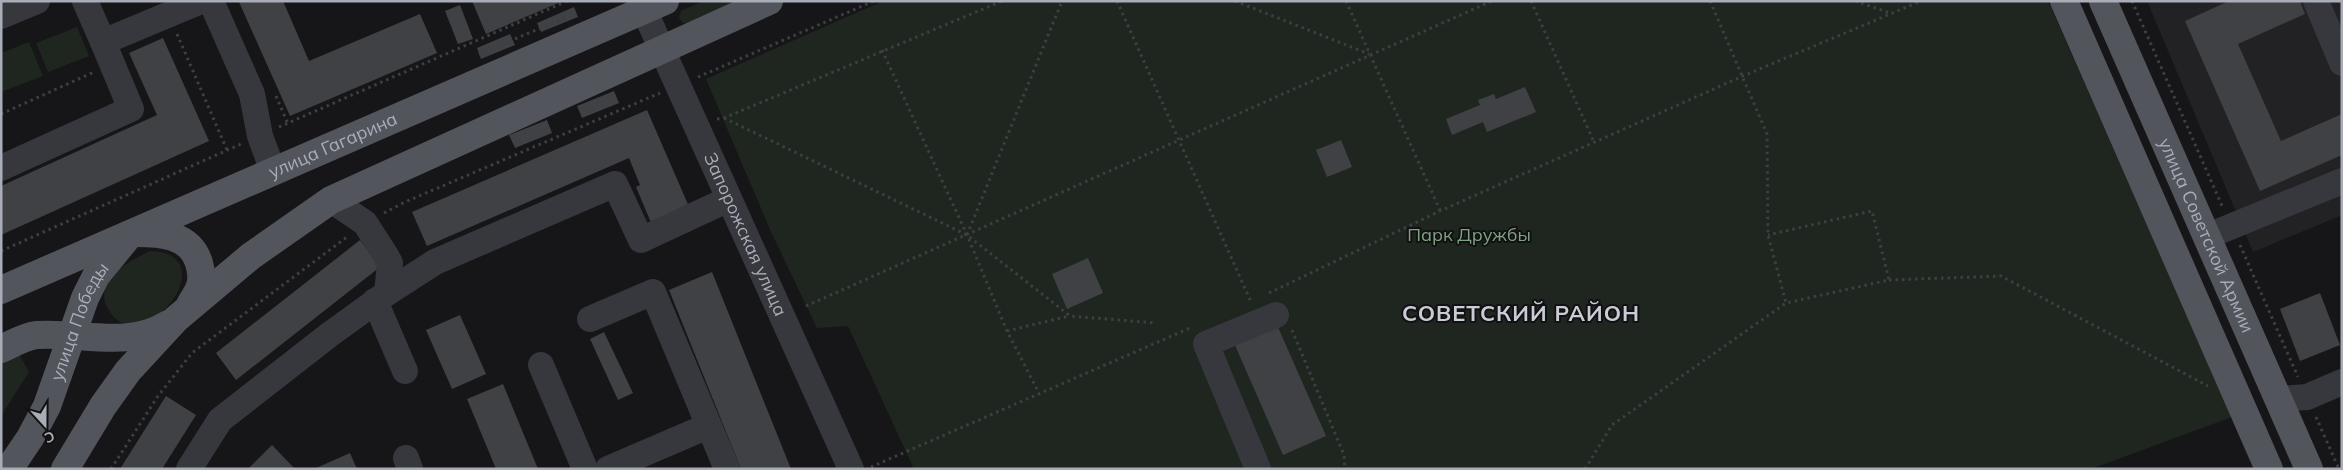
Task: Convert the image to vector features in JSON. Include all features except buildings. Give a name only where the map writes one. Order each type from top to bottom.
[{"type":"main road","points":[[65,469],[103,406],[128,371],[182,314],[251,256],[331,200],[769,1]]},
{"type":"main road","name":"улица Советской Армии","points":[[2064,1],[2269,469]]},
{"type":"main road","name":"улица Советской Армии","points":[[2103,1],[2309,469]]},
{"type":"main road","name":"улица Гагарина","points":[[1,290],[650,4]]},
{"type":"main road","points":[[1,349],[34,335],[127,338],[153,333],[182,314],[200,286],[200,269],[196,253],[184,240],[159,233],[131,233]]},
{"type":"main road","name":"улица Победы","points":[[10,469],[30,438],[47,406],[85,298],[96,276],[131,233]]},
{"type":"main road","points":[[2244,413],[2279,398]]},
{"type":"street","points":[[1,16],[37,1]]},
{"type":"street","points":[[1,168],[131,109],[85,1]]},
{"type":"street","points":[[108,53],[168,15],[201,1]]},
{"type":"street","points":[[211,1],[252,94],[260,136],[273,171]]},
{"type":"street","points":[[2316,1],[2342,63]]},
{"type":"street","name":"Запорожская улица","points":[[650,4],[662,50],[852,469]]},
{"type":"street","points":[[2208,236],[2342,181]]},
{"type":"street","points":[[189,469],[220,420],[329,335],[381,297],[435,262],[615,184],[641,240],[729,199]]},
{"type":"street","points":[[331,200],[366,223],[390,264],[381,297],[405,371]]},
{"type":"street","points":[[590,318],[653,292],[727,469]]},
{"type":"street","points":[[1258,469],[1206,344],[1267,303]]},
{"type":"street","points":[[541,365],[585,469]]},
{"type":"street","points":[[2279,398],[2307,397],[2342,382]]},
{"type":"street","points":[[608,469],[708,426]]},
{"type":"path","points":[[1,251],[567,1]]},
{"type":"path","points":[[110,469],[158,396],[192,353],[366,223],[405,202],[874,1]]},
{"type":"path","points":[[711,120],[724,118],[1002,1]]},
{"type":"path","points":[[967,235],[1062,1]]},
{"type":"path","points":[[1117,1],[1250,302]]},
{"type":"path","points":[[1235,1],[1369,54]]},
{"type":"path","points":[[1346,1],[1440,210]]},
{"type":"path","points":[[806,306],[1179,141],[1369,54],[1492,1]]},
{"type":"path","points":[[1531,1],[1594,142]]},
{"type":"path","points":[[1710,1],[1767,134],[1768,234],[1786,303]]},
{"type":"path","points":[[1855,1],[1891,14]]},
{"type":"path","points":[[1242,306],[1250,302],[1267,303],[1440,210],[1743,76],[1921,1]]},
{"type":"path","points":[[168,15],[228,150]]},
{"type":"path","points":[[479,54],[568,16]]},
{"type":"path","points":[[882,50],[967,235],[1007,331],[1039,393]]},
{"type":"path","points":[[1,114],[108,53]]},
{"type":"path","points":[[724,118],[967,235],[1070,316]]},
{"type":"path","points":[[1768,234],[1872,211],[1888,280]]},
{"type":"path","points":[[1585,469],[1612,425],[1786,303],[1888,280],[2001,276],[2216,390]]},
{"type":"path","points":[[1250,302],[1267,303],[1288,322],[1344,454],[1346,469]]},
{"type":"path","points":[[1007,331],[1070,316],[1156,323]]},
{"type":"path","points":[[868,469],[1198,325]]},
{"type":"shaded area","points":[[2147,1],[2342,1],[2342,215],[2253,252]]},
{"type":"green space","points":[[703,1],[741,1],[688,25],[682,22],[679,17],[681,11]]},
{"type":"green space","name":"Парк Дружбы","points":[[883,1],[2048,1],[2232,417],[2091,469],[914,469],[848,326],[817,328],[772,234],[706,79]]},
{"type":"green space","points":[[77,27],[89,56],[48,72],[36,43]]},
{"type":"green space","points":[[29,42],[43,76],[1,92],[1,53]]},
{"type":"green space","points":[[150,251],[167,254],[177,261],[182,271],[181,282],[176,295],[157,316],[142,323],[125,325],[114,317],[106,306],[104,294],[106,287],[117,271]]},
{"type":"green space","points":[[19,354],[29,372],[1,416],[1,362]]},
{"type":"district","name":"СОВЕТСКИЙ РАЙОН","points":[[1521,313]]}]
